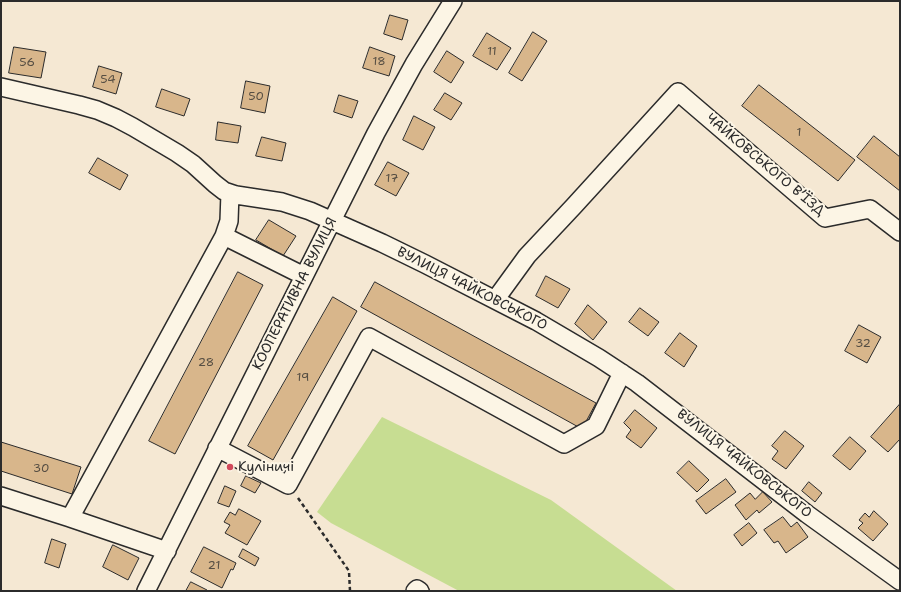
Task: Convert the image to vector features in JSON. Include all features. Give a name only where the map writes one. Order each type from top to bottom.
[{"type":"street","name":"КООПЕРАТИВНА ВУЛИЦЯ","points":[[146,591],[362,160],[417,58],[453,1]]},
{"type":"street","name":"ВУЛИЦЯ ЧАЙКОВСЬКОГО","points":[[1,86],[97,110],[116,118],[177,153],[193,164],[224,191],[236,195],[282,202],[310,211],[389,247],[536,321],[622,373],[666,404],[807,514],[900,580]]},
{"type":"street","name":"ЧАЙКОВСЬКОГО В’ЇЗД","points":[[495,300],[527,256],[678,92],[824,218],[870,209],[900,232]]},
{"type":"street","points":[[70,518],[224,236],[229,221],[230,193]]},
{"type":"street","points":[[224,236],[304,276]]},
{"type":"street","points":[[217,448],[288,485],[368,337],[564,444],[596,426],[622,373]]},
{"type":"street","points":[[1,496],[167,551]]},
{"type":"street","points":[[415,591],[420,591]]},
{"type":"path","points":[[288,485],[349,571],[350,591]]},
{"type":"green space","points":[[382,417],[551,500],[677,591],[459,591],[331,523],[317,512]]},
{"type":"building","points":[[390,15],[408,20],[402,40],[384,34]]},
{"type":"building","points":[[533,32],[547,41],[522,81],[509,73]]},
{"type":"building","points":[[487,33],[511,48],[497,70],[473,56]]},
{"type":"building","points":[[14,47],[46,52],[41,78],[9,73]]},
{"type":"building","points":[[370,47],[395,56],[389,76],[363,68]]},
{"type":"building","points":[[447,51],[464,62],[451,83],[434,72]]},
{"type":"building","points":[[99,66],[122,73],[116,94],[93,87]]},
{"type":"building","points":[[246,81],[270,86],[265,113],[241,108]]},
{"type":"building","points":[[759,85],[855,160],[838,181],[742,106]]},
{"type":"building","points":[[162,89],[190,99],[184,116],[156,107]]},
{"type":"building","points":[[445,93],[462,103],[451,120],[434,110]]},
{"type":"building","points":[[339,95],[358,101],[352,118],[334,112]]},
{"type":"building","points":[[414,116],[435,127],[423,150],[403,140]]},
{"type":"building","points":[[218,122],[241,126],[238,143],[216,140]]},
{"type":"building","points":[[874,136],[900,157],[900,191],[857,157]]},
{"type":"building","points":[[262,137],[286,143],[282,161],[256,156]]},
{"type":"building","points":[[98,158],[128,175],[120,190],[89,173]]},
{"type":"building","points":[[388,162],[409,173],[396,196],[375,185]]},
{"type":"building","points":[[269,220],[296,236],[283,256],[256,240]]},
{"type":"building","points":[[238,272],[263,285],[175,454],[149,441]]},
{"type":"building","points":[[546,276],[570,289],[558,308],[536,296]]},
{"type":"building","points":[[375,282],[596,403],[582,429],[361,307]]},
{"type":"building","points":[[333,297],[357,311],[273,460],[248,446]]},
{"type":"building","points":[[588,305],[607,322],[593,340],[575,324]]},
{"type":"building","points":[[640,308],[659,322],[648,336],[629,322]]},
{"type":"building","points":[[859,325],[881,337],[867,363],[845,351]]},
{"type":"building","points":[[680,333],[697,346],[684,367],[665,353]]},
{"type":"building","points":[[900,404],[900,439],[888,452],[871,437]]},
{"type":"building","points":[[635,410],[657,428],[641,448],[626,437],[631,430],[624,423]]},
{"type":"building","points":[[785,431],[804,446],[786,469],[772,459],[778,451],[772,446]]},
{"type":"building","points":[[850,437],[866,451],[850,470],[833,456]]},
{"type":"building","points":[[1,442],[81,467],[72,494],[1,471]]},
{"type":"building","points":[[689,461],[709,480],[697,492],[677,473]]},
{"type":"building","points":[[246,476],[261,483],[255,493],[241,486]]},
{"type":"building","points":[[726,479],[736,492],[706,514],[696,501]]},
{"type":"building","points":[[809,482],[822,493],[815,502],[802,491]]},
{"type":"building","points":[[225,486],[236,491],[229,507],[218,503]]},
{"type":"building","points":[[763,492],[772,502],[759,513],[757,510],[746,520],[735,505],[750,493],[755,499]]},
{"type":"building","points":[[239,509],[261,521],[247,545],[225,533],[230,525],[224,522],[230,512],[235,515]]},
{"type":"building","points":[[874,511],[888,524],[873,541],[858,528],[863,523],[859,520],[865,513],[869,517]]},
{"type":"building","points":[[783,517],[791,527],[797,522],[808,537],[786,553],[778,541],[774,543],[764,530]]},
{"type":"building","points":[[749,523],[757,533],[742,546],[734,535]]},
{"type":"building","points":[[52,539],[66,544],[59,568],[45,563]]},
{"type":"building","points":[[113,545],[139,558],[128,580],[103,567]]},
{"type":"building","points":[[204,547],[236,563],[233,570],[231,569],[222,588],[191,572]]},
{"type":"building","points":[[243,549],[259,558],[255,566],[239,557]]},
{"type":"building","points":[[191,582],[207,590],[186,591]]},
{"type":"place","name":"Куліничі","points":[[230,467]]}]
